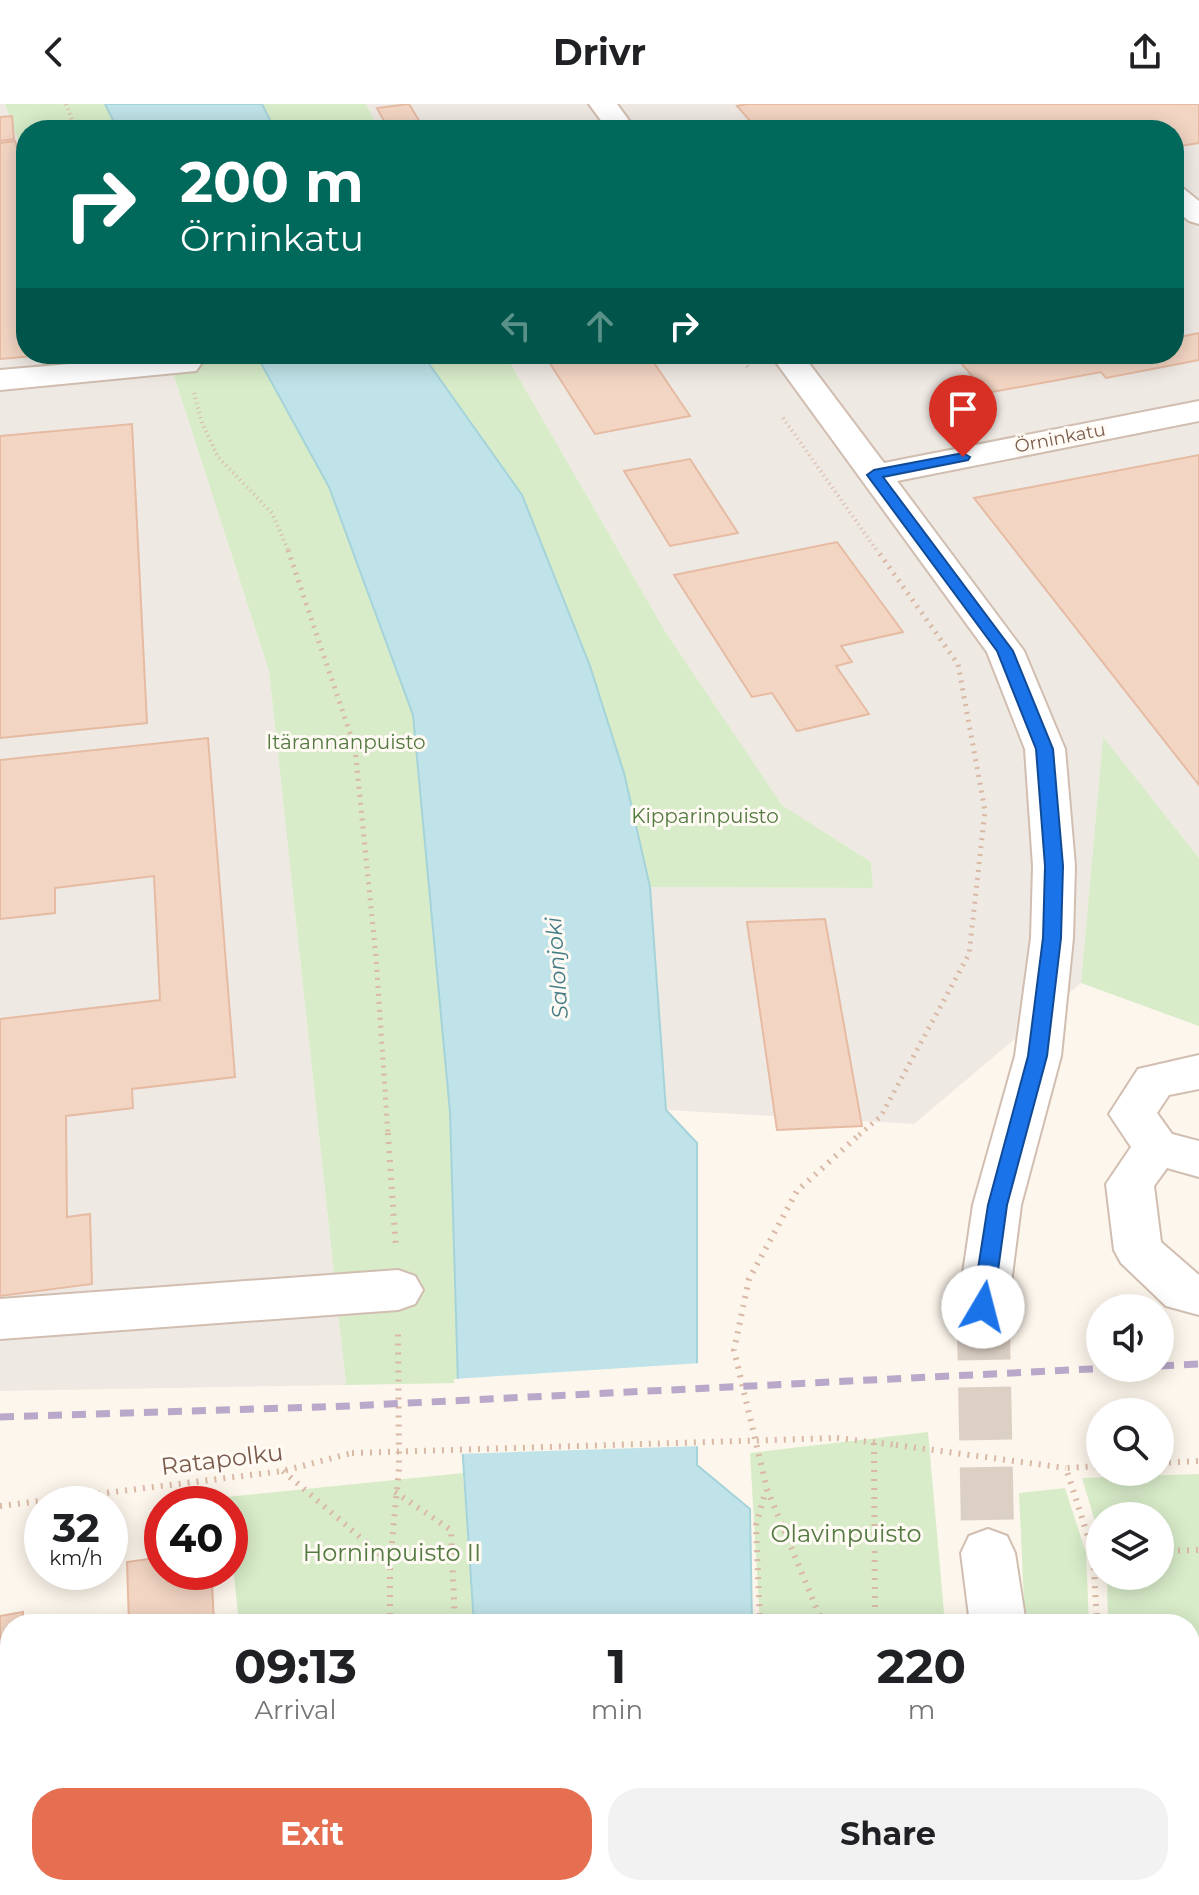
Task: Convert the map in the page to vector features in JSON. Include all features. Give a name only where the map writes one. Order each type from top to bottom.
[{"type":"street","points":[[0,380],[185,364]]},
{"type":"street","points":[[793,364],[1005,651],[1045,749],[1054,866],[1052,938],[1038,1056],[997,1205],[983,1307]]},
{"type":"street","name":"Örninkatu","points":[[874,475],[1199,411]]},
{"type":"street","points":[[1199,1072],[1154,1081],[1132,1114],[1178,1153],[1130,1184],[1138,1250],[1183,1292],[1199,1295]]},
{"type":"street","points":[[0,1319],[398,1290]]},
{"type":"street","points":[[988,1553],[997,1614]]},
{"type":"path","points":[[185,364],[202,423],[218,457],[272,513],[285,540],[355,748],[376,957],[398,1290],[399,1468],[390,1563],[390,1614]]},
{"type":"path","points":[[810,456],[958,664],[985,811],[969,954],[881,1116],[797,1191],[749,1279],[734,1350],[767,1489],[819,1614]]},
{"type":"path","name":"Ratapolku","points":[[0,1506],[283,1471],[352,1453],[837,1438],[1066,1468],[1086,1467]]},
{"type":"path","points":[[874,1443],[875,1614]]},
{"type":"path","points":[[1174,1462],[1199,1461]]},
{"type":"path","points":[[1066,1468],[1086,1522]]},
{"type":"path","points":[[283,1471],[390,1563]]},
{"type":"path","points":[[760,1614],[756,1525],[767,1489]]},
{"type":"path","points":[[395,1492],[451,1530],[455,1614]]},
{"type":"path","points":[[1174,1551],[1199,1550]]},
{"type":"path","points":[[1097,1590],[1097,1614]]},
{"type":"shaded area","points":[[0,104],[5,104],[16,134],[16,364],[170,364],[269,671],[346,1385],[0,1391]]},
{"type":"shaded area","points":[[366,104],[1199,104],[1199,858],[1103,738],[1081,983],[914,1124],[666,1110],[650,887],[873,888],[871,862],[782,805],[665,631],[511,364],[1184,364],[1184,120],[375,120]]},
{"type":"green space","points":[[5,104],[105,104],[113,120],[16,120],[16,134]]},
{"type":"green space","points":[[262,104],[366,104],[375,120],[270,120]]},
{"type":"green space","name":"Itärannanpuisto","points":[[170,364],[261,364],[329,487],[413,715],[450,1112],[458,1383],[346,1385],[269,671]]},
{"type":"green space","name":"Kipparinpuisto","points":[[429,364],[511,364],[665,631],[782,805],[871,862],[873,888],[650,887],[624,773],[590,666],[522,495]]},
{"type":"green space","points":[[1103,737],[1199,858],[1199,1026],[1081,983]]},
{"type":"green space","name":"Olavinpuisto","points":[[928,1432],[944,1614],[759,1614],[750,1453]]},
{"type":"green space","name":"Horninpuisto II","points":[[463,1473],[473,1614],[238,1614],[235,1590],[248,1590],[248,1495]]},
{"type":"green space","points":[[1199,1474],[1199,1614],[1108,1614],[1107,1590],[1174,1590],[1174,1502],[1089,1502],[1082,1478],[1086,1478],[1086,1486],[1174,1486],[1174,1475]]},
{"type":"green space","points":[[1065,1488],[1086,1553],[1089,1614],[1025,1614],[1019,1493]]},
{"type":"water","points":[[105,104],[262,104],[270,120],[113,120]]},
{"type":"water","name":"Salonjoki","points":[[261,364],[429,364],[522,495],[590,666],[624,773],[650,887],[666,1110],[697,1143],[697,1465],[750,1509],[752,1614],[473,1614],[458,1383],[450,1112],[413,715],[329,487]]},
{"type":"pier","points":[[701,1363],[701,1446],[458,1454],[454,1379]]},
{"type":"building","points":[[409,104],[419,120],[384,120],[377,108]]},
{"type":"building","points":[[1199,104],[1199,143],[1184,145],[1184,120],[749,120],[737,106]]},
{"type":"building","points":[[12,116],[14,139],[0,141],[0,117]]},
{"type":"building","points":[[15,141],[16,144],[16,358],[0,359],[0,143]]},
{"type":"building","points":[[1199,333],[1199,360],[1184,363],[1184,336]]},
{"type":"building","points":[[550,364],[655,364],[690,416],[595,434]]},
{"type":"building","points":[[962,364],[1178,364],[1106,378],[1101,372],[987,393]]},
{"type":"building","points":[[132,424],[147,723],[0,738],[0,436]]},
{"type":"building","points":[[1199,455],[1199,785],[974,498]]},
{"type":"building","points":[[690,459],[738,533],[670,546],[624,471]]},
{"type":"building","points":[[837,542],[903,632],[841,646],[852,662],[836,666],[869,714],[797,731],[772,693],[752,697],[674,575]]},
{"type":"building","points":[[208,738],[235,1077],[132,1089],[133,1108],[66,1116],[67,1217],[90,1214],[92,1284],[0,1296],[0,1019],[160,1000],[154,876],[55,888],[55,913],[0,919],[0,760]]},
{"type":"building","points":[[825,919],[862,1126],[777,1130],[747,922]]},
{"type":"building","points":[[144,1560],[144,1590],[212,1590],[214,1614],[129,1614],[128,1562]]},
{"type":"tunnel","points":[[983,1307],[988,1553]]},
{"type":"railway","points":[[1174,1365],[1199,1364]]},
{"type":"railway","points":[[0,1417],[349,1406],[1086,1369]]},
{"type":"route","points":[[963,457],[874,475],[1005,651],[1045,749],[1054,866],[1052,938],[1038,1056],[997,1205],[983,1307]]}]
